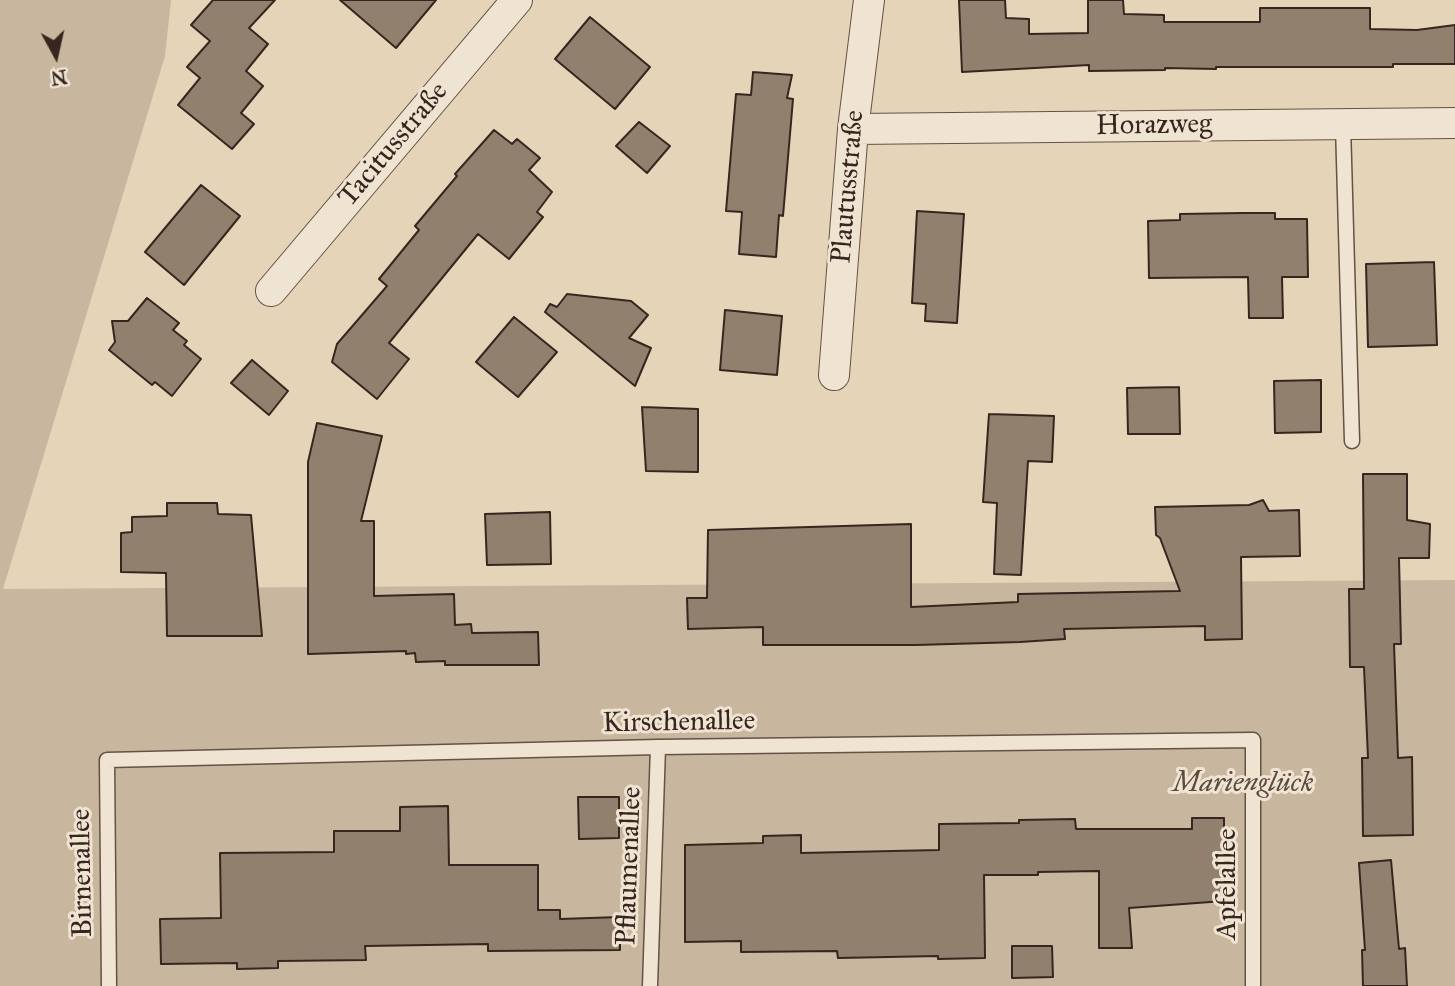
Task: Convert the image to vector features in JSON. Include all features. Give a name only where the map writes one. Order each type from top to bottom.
[{"type":"street","name":"Tacitusstraße","points":[[271,291],[517,0]]},
{"type":"street","name":"Plautusstraße","points":[[834,374],[853,129],[869,0]]},
{"type":"street","name":"Horazweg","points":[[853,129],[1455,123]]},
{"type":"lane","points":[[1343,125],[1352,441]]},
{"type":"lane","name":"Kirschenallee","points":[[107,760],[658,747],[1253,740]]},
{"type":"lane","name":"Apfelallee","points":[[1253,740],[1253,986]]},
{"type":"lane","name":"Pflaumenallee","points":[[650,986],[658,747]]},
{"type":"lane","name":"Birnenallee","points":[[107,760],[109,986]]},
{"type":"green space","name":"Marienglück","points":[[0,0],[171,0],[165,56],[3,589],[1455,580],[1455,986],[0,986]]},
{"type":"building","points":[[213,0],[275,0],[249,28],[268,44],[246,71],[263,86],[241,113],[254,124],[232,149],[178,105],[200,78],[187,67],[210,41],[191,25]]},
{"type":"building","points":[[340,0],[436,0],[396,48]]},
{"type":"building","points":[[959,0],[1005,0],[1006,18],[1029,19],[1029,34],[1088,33],[1088,0],[1123,0],[1124,14],[1164,15],[1164,22],[1260,22],[1260,8],[1370,8],[1370,29],[1417,30],[1455,25],[1455,64],[1089,71],[1089,65],[962,72]]},
{"type":"building","points":[[590,17],[650,67],[615,109],[555,59]]},
{"type":"building","points":[[753,72],[792,75],[787,98],[793,99],[783,216],[779,215],[776,257],[739,254],[742,212],[726,211],[736,94],[751,95]]},
{"type":"building","points":[[639,122],[670,146],[647,173],[616,146]]},
{"type":"building","points":[[494,130],[512,144],[517,139],[540,158],[529,170],[552,192],[537,212],[543,217],[509,259],[478,234],[389,343],[409,359],[377,399],[332,362],[337,344],[387,286],[379,279],[419,230],[415,226],[457,176],[455,174]]},
{"type":"building","points":[[201,185],[240,216],[184,285],[145,252]]},
{"type":"building","points":[[917,211],[964,214],[957,323],[925,321],[926,304],[912,303]]},
{"type":"building","points":[[1275,213],[1275,219],[1307,219],[1308,277],[1282,277],[1283,318],[1249,318],[1248,277],[1149,278],[1148,221],[1180,220],[1180,214]]},
{"type":"building","points":[[1434,262],[1437,345],[1368,347],[1366,264]]},
{"type":"building","points":[[567,294],[631,301],[648,315],[629,338],[651,348],[635,386],[545,312],[550,304],[557,307]]},
{"type":"building","points":[[147,298],[179,323],[173,330],[187,341],[184,345],[201,359],[172,396],[155,382],[152,385],[109,350],[115,342],[112,321],[128,321]]},
{"type":"building","points":[[725,310],[782,316],[777,375],[720,370]]},
{"type":"building","points":[[514,317],[557,352],[518,397],[476,362]]},
{"type":"building","points":[[252,360],[288,391],[269,415],[231,383]]},
{"type":"building","points":[[1321,380],[1321,432],[1275,433],[1274,381]]},
{"type":"building","points":[[1179,387],[1180,434],[1128,434],[1127,388]]},
{"type":"building","points":[[642,407],[698,409],[698,472],[646,471]]},
{"type":"building","points":[[989,414],[1054,416],[1052,462],[1028,461],[1021,575],[994,574],[997,503],[983,502]]},
{"type":"building","points":[[317,423],[382,436],[361,521],[374,521],[374,596],[454,594],[455,625],[471,624],[472,633],[538,632],[539,665],[445,665],[445,661],[416,662],[415,653],[406,654],[406,651],[308,654],[308,462]]},
{"type":"building","points":[[1363,474],[1407,474],[1407,520],[1430,524],[1429,558],[1399,558],[1401,644],[1394,644],[1398,758],[1412,757],[1413,835],[1363,836],[1362,758],[1368,758],[1364,667],[1350,667],[1349,589],[1364,589]]},
{"type":"building","points":[[1263,500],[1269,511],[1299,510],[1300,556],[1241,557],[1242,639],[1205,640],[1205,626],[1064,629],[1065,639],[1020,642],[763,645],[763,627],[688,629],[687,598],[707,598],[708,530],[911,524],[911,607],[1018,602],[1018,594],[1180,591],[1160,538],[1156,535],[1155,507],[1249,505]]},
{"type":"building","points":[[167,503],[217,503],[218,514],[251,515],[262,636],[167,636],[166,573],[121,572],[121,533],[132,532],[132,517],[167,516]]},
{"type":"building","points":[[550,512],[551,564],[487,565],[485,514]]},
{"type":"building","points":[[578,797],[619,797],[619,838],[579,839]]},
{"type":"building","points":[[448,806],[449,865],[538,865],[538,910],[560,910],[560,919],[620,917],[620,950],[488,951],[488,944],[365,946],[366,960],[278,961],[278,968],[237,969],[237,963],[161,964],[160,919],[221,918],[220,853],[334,852],[334,831],[400,831],[400,807]]},
{"type":"building","points":[[1192,818],[1224,818],[1224,901],[1129,908],[1132,948],[1099,948],[1099,871],[984,875],[985,958],[838,958],[837,951],[741,952],[741,941],[685,942],[685,845],[763,843],[763,836],[801,835],[801,853],[939,850],[939,824],[1075,819],[1076,829],[1192,829]]},
{"type":"building","points":[[1391,860],[1399,949],[1405,948],[1407,986],[1363,986],[1362,950],[1365,950],[1359,863]]},
{"type":"building","points":[[1012,946],[1052,946],[1053,977],[1012,978]]}]
